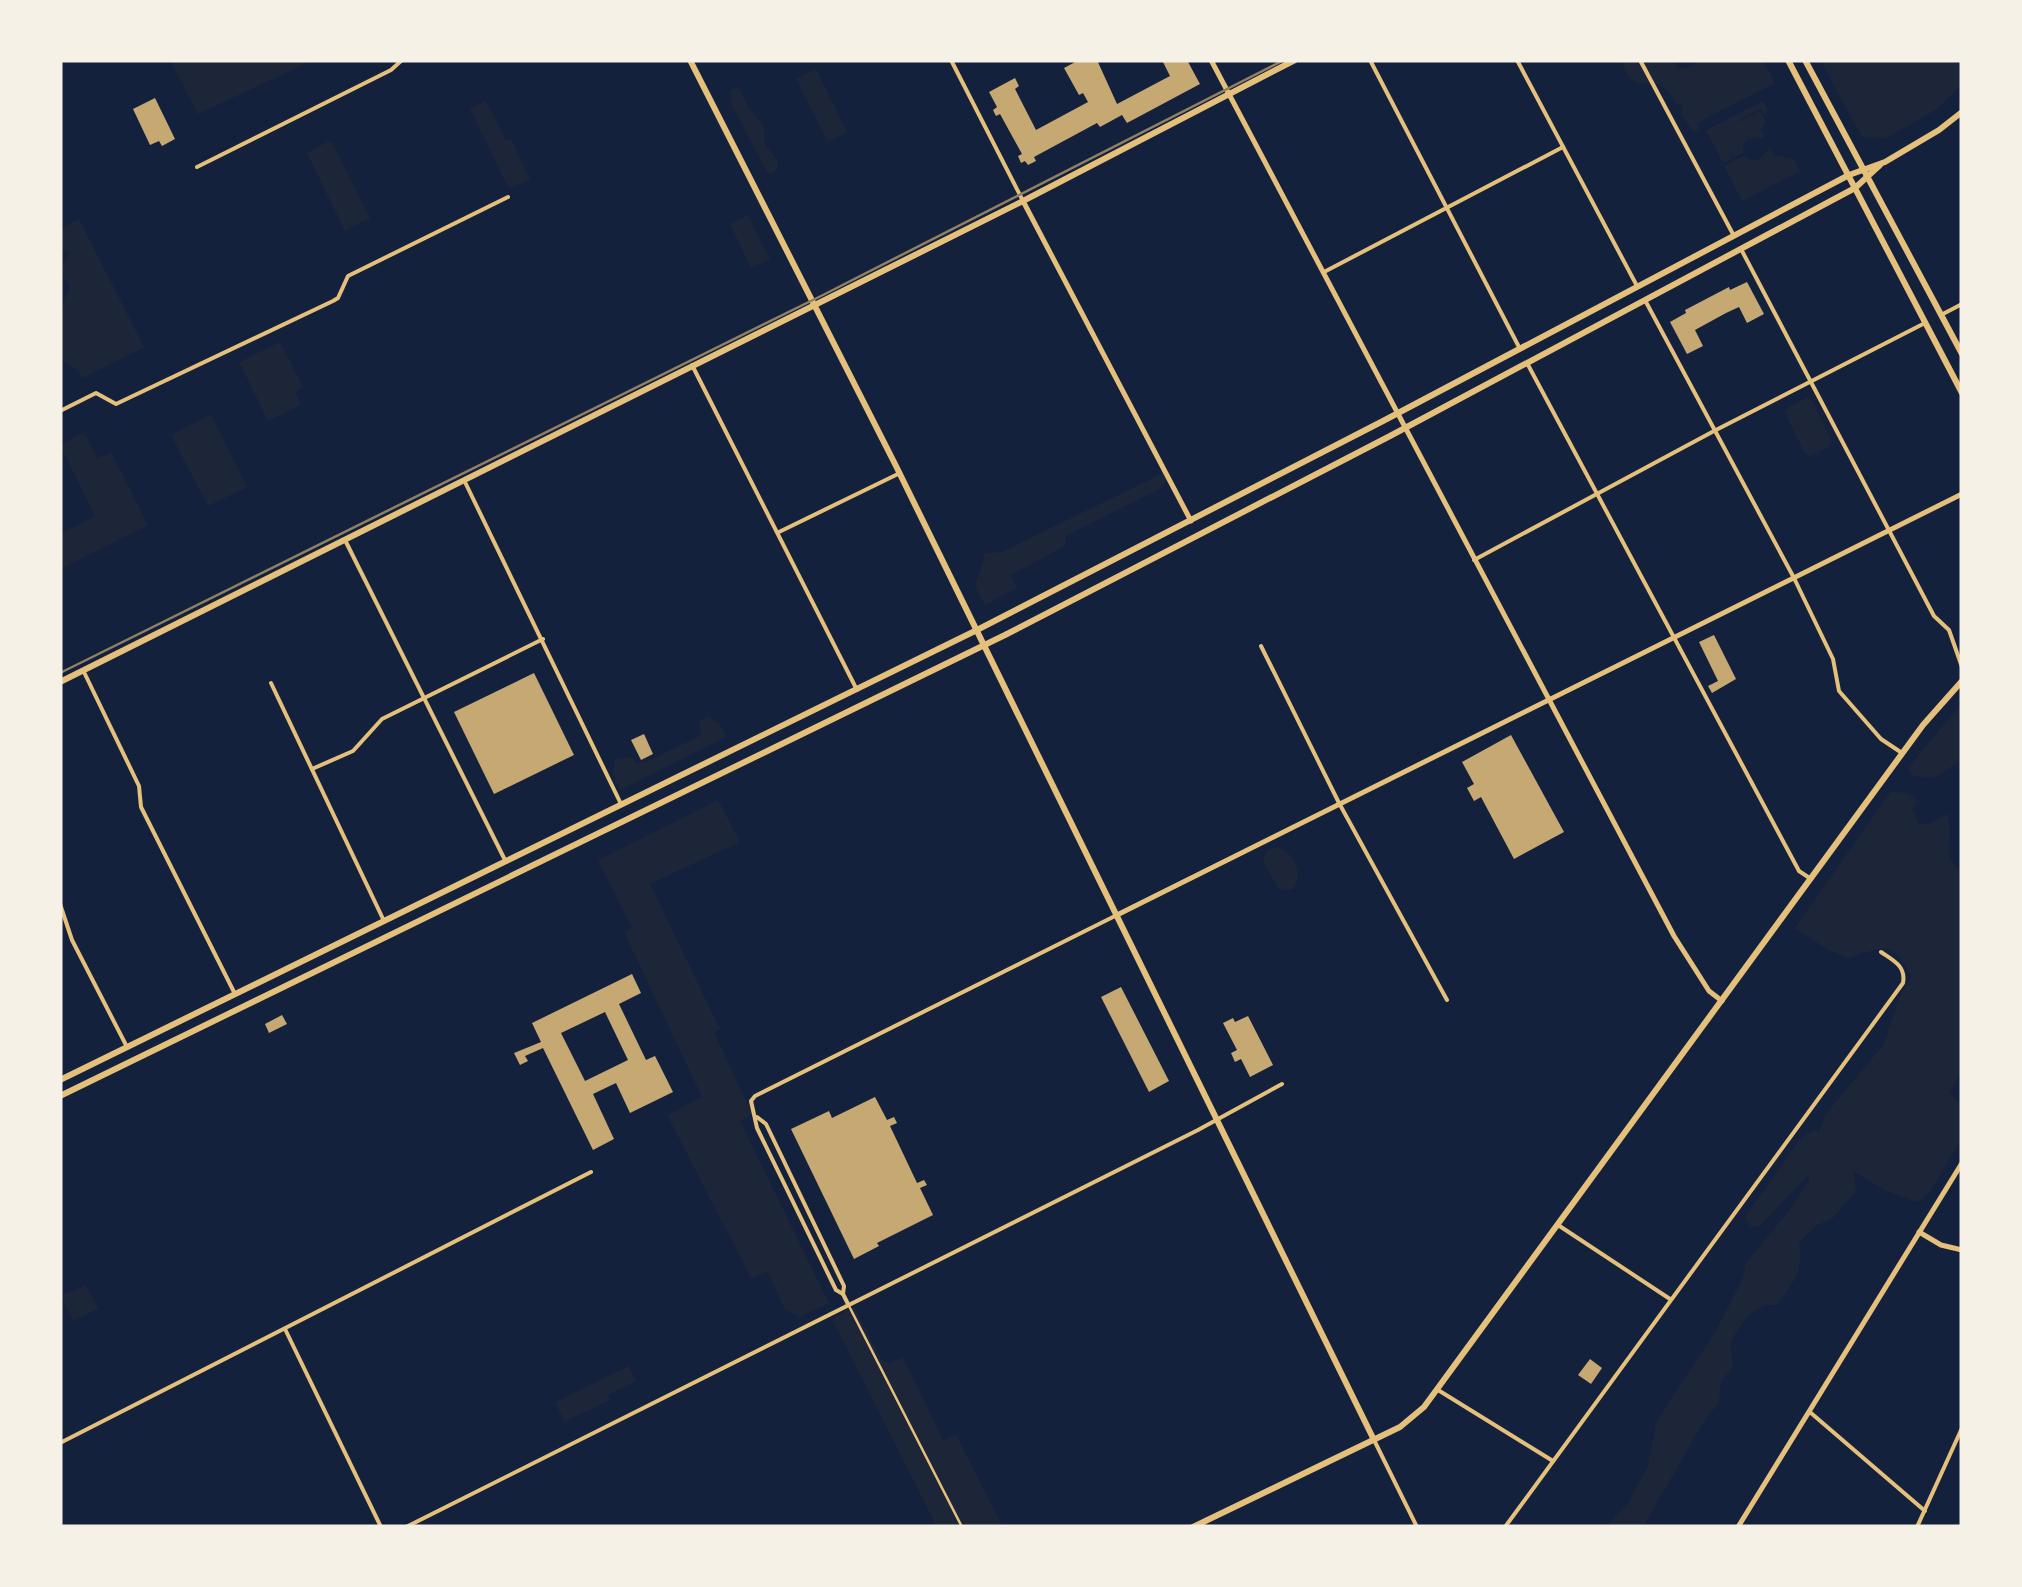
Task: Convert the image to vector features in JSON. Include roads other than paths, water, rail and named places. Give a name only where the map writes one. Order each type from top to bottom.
[{"type":"main road","points":[[690,60],[900,473],[1374,1440]]},
{"type":"main road","points":[[60,682],[1024,201],[1295,60]]},
{"type":"main road","points":[[1788,60],[1962,393]]},
{"type":"main road","points":[[1805,60],[1962,354]]},
{"type":"main road","points":[[60,1096],[984,644],[1404,428],[1856,188],[1881,164],[1940,130],[1962,112]]},
{"type":"main road","points":[[60,1080],[977,630],[1863,168],[1881,164]]},
{"type":"main road","points":[[1193,1527],[1414,1417],[1438,1390],[1934,710],[1962,682]]},
{"type":"street","points":[[198,166],[391,70],[402,60]]},
{"type":"street","points":[[951,60],[1190,521]]},
{"type":"street","points":[[1211,60],[1674,936],[1703,982],[1722,1002]]},
{"type":"street","points":[[1370,60],[1520,349]]},
{"type":"street","points":[[1517,60],[1638,287]]},
{"type":"street","points":[[1640,60],[1734,236]]},
{"type":"street","points":[[1324,272],[1563,147]]},
{"type":"street","points":[[60,411],[96,393],[116,404],[338,298],[348,276],[508,197]]},
{"type":"street","points":[[1741,249],[1934,616],[1949,630],[1962,667]]},
{"type":"street","points":[[1645,300],[1794,578],[1832,659],[1839,691],[1881,739],[1902,753]]},
{"type":"street","points":[[1941,315],[1962,304]]},
{"type":"street","points":[[1474,560],[1926,322]]},
{"type":"street","points":[[1527,363],[1800,870],[1811,879]]},
{"type":"street","points":[[692,365],[857,690]]},
{"type":"street","points":[[779,532],[900,473]]},
{"type":"street","points":[[464,480],[621,806]]},
{"type":"street","points":[[962,1527],[843,1294],[836,1290],[757,1128],[752,1102],[762,1092],[1962,494]]},
{"type":"street","points":[[345,540],[506,862]]},
{"type":"street","points":[[312,769],[353,751],[382,720],[543,639]]},
{"type":"street","points":[[1260,646],[1339,803],[1447,1000]]},
{"type":"street","points":[[83,670],[139,786],[142,807],[235,994]]},
{"type":"street","points":[[270,683],[384,921]]},
{"type":"street","points":[[60,904],[72,940],[127,1047]]},
{"type":"street","points":[[1505,1527],[1903,983],[1905,972],[1882,952]]},
{"type":"street","points":[[406,1527],[1198,1130],[1282,1084]]},
{"type":"street","points":[[1738,1527],[1962,1164]]},
{"type":"street","points":[[60,1443],[591,1172]]},
{"type":"street","points":[[1558,1225],[1670,1299]]},
{"type":"street","points":[[1918,1231],[1941,1245],[1962,1250]]},
{"type":"street","points":[[284,1328],[381,1527]]},
{"type":"street","points":[[1438,1390],[1553,1461]]},
{"type":"street","points":[[1807,1410],[1925,1511]]},
{"type":"street","points":[[1918,1527],[1962,1428]]},
{"type":"street","points":[[1374,1440],[1417,1527]]},
{"type":"tram line","points":[[60,673],[823,295],[1284,60]]}]
